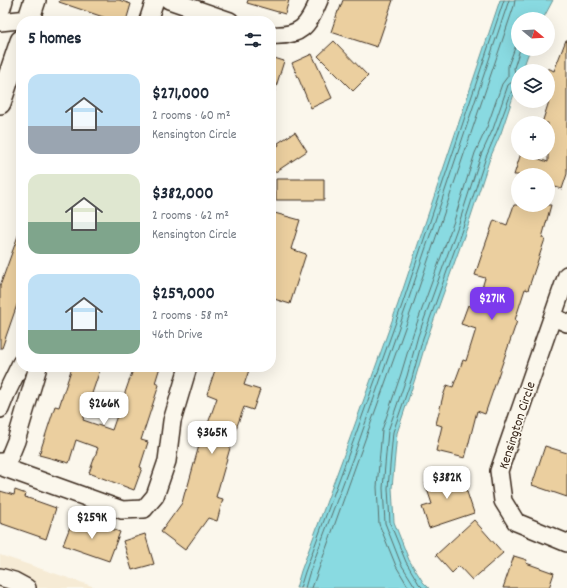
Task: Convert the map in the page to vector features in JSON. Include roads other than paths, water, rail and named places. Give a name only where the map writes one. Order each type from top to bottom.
[{"type":"main road","points":[[0,7],[2,0]]},
{"type":"main road","points":[[0,103],[16,55]]},
{"type":"street","points":[[150,16],[155,0]]},
{"type":"street","points":[[169,0],[215,16]]},
{"type":"street","points":[[276,35],[292,34],[307,25],[319,0]]},
{"type":"street","points":[[0,22],[16,18]]},
{"type":"street","points":[[0,26],[16,37]]},
{"type":"street","name":"Kensington Circle","points":[[567,275],[560,320],[499,470],[503,501],[516,522],[567,543]]},
{"type":"street","points":[[0,409],[17,372]]},
{"type":"street","points":[[37,372],[16,441],[3,465],[122,510],[144,509],[156,496],[167,461],[172,421],[187,372]]},
{"type":"street","points":[[0,578],[14,581],[27,588]]},
{"type":"water","points":[[500,0],[553,0],[547,12],[511,12],[511,56],[527,56],[525,64],[511,64],[511,104],[501,133],[490,158],[468,225],[427,339],[397,433],[392,488],[394,522],[409,560],[423,582],[429,588],[296,588],[398,304]]}]
